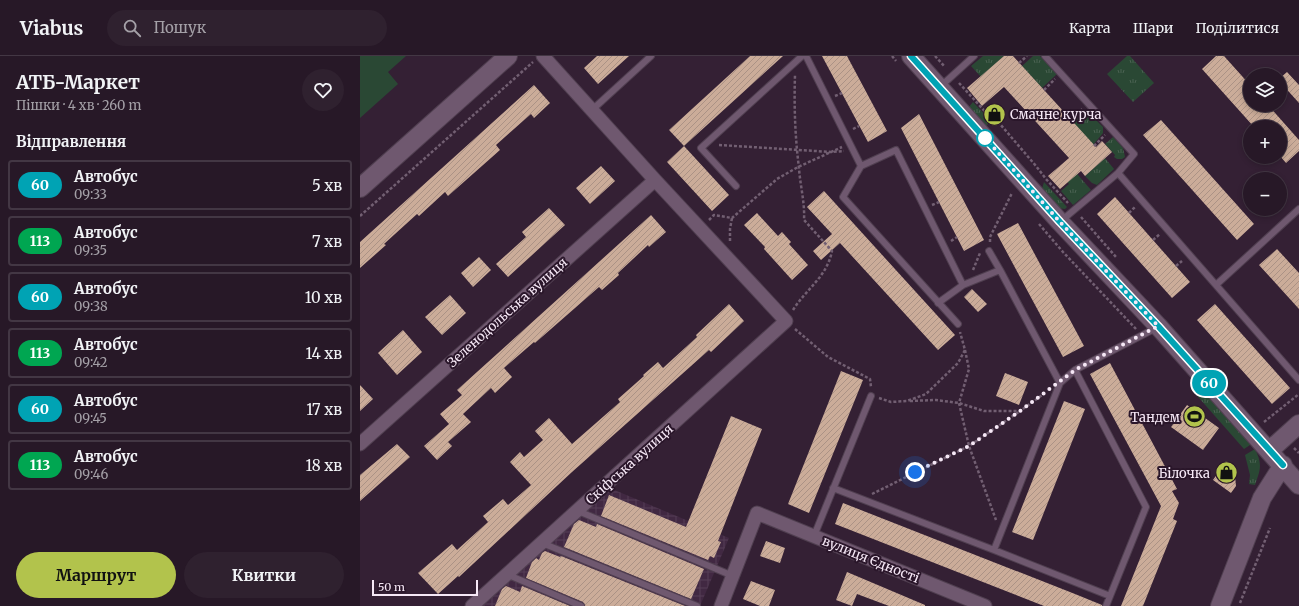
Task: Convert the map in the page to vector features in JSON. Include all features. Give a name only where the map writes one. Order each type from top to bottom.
[{"type":"street","points":[[360,188],[508,56]]},
{"type":"street","points":[[543,56],[786,322]]},
{"type":"street","points":[[911,56],[946,82],[1060,222],[1158,326],[1259,426],[1270,450],[1299,484]]},
{"type":"street","name":"Зеленодольська вулиця","points":[[360,444],[655,180]]},
{"type":"street","name":"Скіфська вулиця","points":[[472,606],[786,322]]},
{"type":"street","points":[[1270,450],[1299,424]]},
{"type":"street","points":[[1220,606],[1262,498],[1283,465]]},
{"type":"street","name":"вулиця Єдності","points":[[733,576],[757,513],[985,606]]},
{"type":"street","points":[[721,606],[733,576]]},
{"type":"lane","points":[[592,110],[651,56]]},
{"type":"lane","points":[[736,186],[701,148],[802,56]]},
{"type":"lane","points":[[806,56],[861,166]]},
{"type":"lane","points":[[946,82],[974,56]]},
{"type":"lane","points":[[1045,56],[1134,154],[1118,173],[1060,222]]},
{"type":"lane","points":[[958,324],[843,197],[861,166],[896,150],[963,285]]},
{"type":"lane","points":[[1118,173],[1217,284],[1299,380]]},
{"type":"lane","points":[[1217,284],[1299,209]]},
{"type":"lane","points":[[989,251],[1060,383]]},
{"type":"lane","points":[[938,303],[963,285],[1000,270]]},
{"type":"lane","points":[[994,550],[1060,383],[1075,370],[1158,326]]},
{"type":"lane","points":[[1075,370],[1146,507],[1106,606]]},
{"type":"lane","points":[[814,536],[871,396]]},
{"type":"lane","points":[[834,488],[1110,596]]},
{"type":"lane","points":[[578,510],[733,576]]},
{"type":"lane","points":[[542,543],[697,606]]},
{"type":"lane","points":[[506,574],[581,606]]},
{"type":"path","points":[[360,216],[534,61],[543,56]]},
{"type":"path","points":[[934,56],[946,82],[1000,124],[1046,179],[1117,257]]},
{"type":"path","points":[[1019,63],[1027,56]]},
{"type":"path","points":[[795,62],[794,108],[798,167],[804,208],[804,220],[832,251],[830,261],[824,272],[796,305],[786,322],[828,356],[870,379],[871,396],[891,402],[936,400],[959,403],[984,411],[1020,411]]},
{"type":"path","points":[[1044,90],[1061,74]]},
{"type":"path","points":[[1070,119],[1088,103]]},
{"type":"path","points":[[1094,146],[1112,129]]},
{"type":"path","points":[[700,228],[714,215],[732,218],[777,179],[798,167],[849,143]]},
{"type":"path","points":[[705,144],[832,152],[853,151]]},
{"type":"path","points":[[987,242],[1012,193]]},
{"type":"path","points":[[989,251],[990,237]]},
{"type":"path","points":[[963,285],[971,275],[980,251]]},
{"type":"path","points":[[958,324],[969,369],[959,403],[969,446],[1000,533]]},
{"type":"path","points":[[908,401],[926,394],[958,363],[965,350]]},
{"type":"path","points":[[861,499],[969,446],[1060,383]]},
{"type":"path","points":[[1259,426],[1299,394]]},
{"type":"path","points":[[1259,426],[1260,415]]},
{"type":"path","points":[[1259,426],[1285,438],[1298,452]]},
{"type":"path","points":[[1239,606],[1270,528]]},
{"type":"shaded area","points":[[612,489],[729,538],[700,606],[478,606]]},
{"type":"green space","points":[[360,56],[406,56],[388,72],[398,84],[360,118]]},
{"type":"green space","points":[[983,56],[1004,56],[981,77],[971,66]]},
{"type":"green space","points":[[1033,56],[1040,56],[1057,74],[1042,88],[1022,66]]},
{"type":"green space","points":[[1127,56],[1130,56],[1154,83],[1133,102],[1107,74]]},
{"type":"green space","points":[[973,102],[991,121],[985,127],[968,108]]},
{"type":"green space","points":[[1083,111],[1091,115],[1103,127],[1103,133],[1093,145],[1072,122]]},
{"type":"green space","points":[[1113,137],[1123,148],[1125,157],[1122,159],[1117,159],[1114,157],[1115,155],[1105,144]]},
{"type":"green space","points":[[1105,158],[1114,169],[1097,185],[1092,183],[1085,176]]},
{"type":"green space","points":[[1073,169],[1091,190],[1073,205],[1061,191],[1069,184],[1062,176]]},
{"type":"green space","points":[[1044,182],[1067,207],[1065,209],[1058,208],[1042,189]]},
{"type":"green space","points":[[1194,378],[1253,443],[1244,449],[1192,390],[1191,386]]},
{"type":"green space","points":[[1255,449],[1260,467],[1255,485],[1249,484],[1250,475],[1245,455]]},
{"type":"building","points":[[597,56],[629,56],[598,84],[584,68]]},
{"type":"building","points":[[750,56],[783,56],[684,146],[669,130]]},
{"type":"building","points":[[822,56],[847,56],[887,131],[868,142]]},
{"type":"building","points":[[1004,56],[1013,56],[1096,147],[1102,141],[1112,152],[1085,176],[1081,171],[1060,189],[1048,176],[1069,158],[1004,87],[982,106],[967,88]]},
{"type":"building","points":[[1216,56],[1224,56],[1243,77],[1243,112],[1274,112],[1281,120],[1248,120],[1202,69]]},
{"type":"building","points":[[1287,72],[1299,85],[1299,103],[1287,90]]},
{"type":"building","points":[[534,85],[550,103],[534,118],[531,114],[496,145],[500,150],[448,196],[445,192],[419,216],[417,214],[360,268],[360,242]]},
{"type":"building","points":[[919,114],[984,240],[964,251],[901,128]]},
{"type":"building","points":[[1161,120],[1243,212],[1243,216],[1247,216],[1254,224],[1237,240],[1143,135]]},
{"type":"building","points":[[1287,126],[1299,140],[1299,151],[1287,162]]},
{"type":"building","points":[[684,146],[729,195],[712,211],[667,162]]},
{"type":"building","points":[[601,166],[615,181],[590,204],[576,188]]},
{"type":"building","points":[[824,191],[955,335],[938,350],[840,243],[821,260],[813,251],[832,234],[807,207]]},
{"type":"building","points":[[1115,197],[1190,282],[1172,298],[1097,214]]},
{"type":"building","points":[[549,208],[565,225],[508,277],[496,264],[526,237],[522,232]]},
{"type":"building","points":[[757,213],[778,236],[782,232],[791,242],[789,244],[808,265],[792,280],[764,249],[765,247],[744,225]]},
{"type":"building","points":[[651,215],[666,232],[649,247],[648,245],[602,290],[599,287],[504,368],[512,377],[495,393],[491,388],[463,414],[471,422],[448,442],[452,446],[437,460],[424,446],[449,424],[440,414],[462,395],[457,390]]},
{"type":"building","points":[[1018,223],[1084,346],[1063,357],[997,234]]},
{"type":"building","points":[[1277,249],[1299,273],[1299,309],[1259,265]]},
{"type":"building","points":[[479,257],[491,270],[473,287],[461,273]]},
{"type":"building","points":[[972,289],[987,304],[978,312],[964,297]]},
{"type":"building","points":[[450,295],[466,313],[442,335],[425,317]]},
{"type":"building","points":[[729,304],[744,321],[711,352],[709,350],[572,472],[459,577],[458,576],[438,594],[418,573],[452,544],[457,550],[488,522],[483,516],[503,499],[508,505],[531,485],[510,462],[520,452],[524,457],[543,440],[535,431],[549,418],[572,444],[620,402],[618,399],[644,376],[643,375],[658,362],[663,368],[697,337],[696,335]]},
{"type":"building","points":[[1215,304],[1290,388],[1272,404],[1197,320]]},
{"type":"building","points":[[403,330],[422,352],[397,375],[378,353]]},
{"type":"building","points":[[1110,363],[1177,489],[1172,491],[1179,503],[1173,519],[1177,521],[1143,606],[1121,606],[1161,506],[1090,374]]},
{"type":"building","points":[[841,371],[863,380],[809,513],[788,504]]},
{"type":"building","points":[[1005,373],[1028,382],[1019,405],[996,396]]},
{"type":"building","points":[[360,385],[373,399],[360,411]]},
{"type":"building","points":[[1064,401],[1085,409],[1033,540],[1012,532]]},
{"type":"building","points":[[1187,405],[1219,428],[1203,450],[1171,427]]},
{"type":"building","points":[[731,416],[762,429],[718,541],[721,542],[714,558],[710,556],[708,560],[601,516],[609,495],[686,527]]},
{"type":"building","points":[[397,444],[410,457],[360,501],[360,475]]},
{"type":"building","name":"Білочка","points":[[1226,461],[1234,466],[1236,486],[1231,493],[1213,480]]},
{"type":"building","points":[[843,503],[1102,606],[1044,606],[835,524]]},
{"type":"building","points":[[579,520],[596,527],[597,524],[704,569],[691,599],[564,547],[574,524]]},
{"type":"building","points":[[766,541],[785,548],[780,563],[760,556]]},
{"type":"building","points":[[545,551],[685,606],[585,606],[583,602],[526,578],[532,562],[536,558],[539,560],[542,553]]},
{"type":"building","points":[[847,572],[925,606],[889,606],[857,594],[852,606],[836,600]]},
{"type":"building","points":[[751,581],[775,590],[769,606],[760,606],[743,599]]},
{"type":"building","points":[[506,586],[520,592],[522,586],[570,606],[495,606],[502,589]]},
{"type":"bus line","name":"60","points":[[911,56],[1060,222],[1158,326],[1283,465]]},
{"type":"place","name":"Смачне курча","points":[[994,114]]},
{"type":"place","name":"Тандем","points":[[1195,417]]},
{"type":"place","name":"Білочка","points":[[1226,473]]},
{"type":"route","points":[[915,472],[969,446],[1060,383],[1075,370],[1158,326],[1060,222],[985,138]]}]
